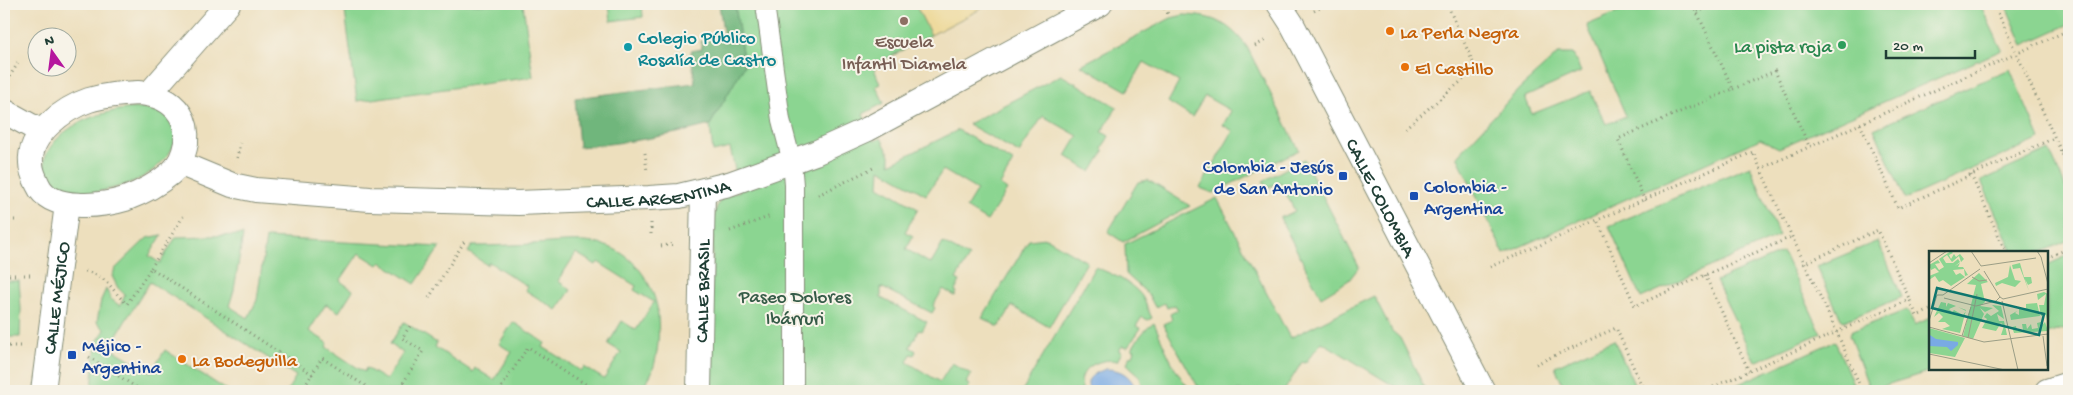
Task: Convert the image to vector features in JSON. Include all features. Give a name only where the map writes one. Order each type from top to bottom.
[{"type":"street","points":[[149,94],[228,4]]},
{"type":"street","points":[[765,4],[781,120],[792,162],[794,207],[794,391]]},
{"type":"street","name":"CALLE ARGENTINA","points":[[179,163],[232,185],[256,190],[370,199],[518,203],[650,198],[703,191],[792,162],[868,129],[1100,4]]},
{"type":"street","name":"CALLE COLOMBIA","points":[[1279,4],[1292,24],[1369,169],[1483,391]]},
{"type":"street","points":[[115,94],[149,94],[175,107],[183,118],[187,132],[184,152],[172,172],[152,187],[124,199],[91,205],[68,204],[57,201],[39,188],[30,163],[34,147],[42,132],[64,112],[87,101],[115,94]]},
{"type":"street","points":[[4,111],[42,132]]},
{"type":"street","name":"CALLE BRASIL","points":[[699,391],[703,191]]},
{"type":"street","name":"CALLE MÉJICO","points":[[42,391],[68,204]]},
{"type":"street","points":[[2047,391],[2069,384]]},
{"type":"path","points":[[1162,4],[1168,14]]},
{"type":"path","points":[[1405,128],[1476,69],[1447,4]]},
{"type":"path","points":[[1631,4],[1634,10],[1649,4]]},
{"type":"path","points":[[1694,4],[1733,89]]},
{"type":"path","points":[[1697,12],[1717,4]]},
{"type":"path","points":[[1994,4],[2069,169]]},
{"type":"path","points":[[1760,169],[2069,30]]},
{"type":"path","points":[[4,86],[20,60]]},
{"type":"path","points":[[1645,200],[1618,139],[1775,71],[1809,146]]},
{"type":"path","points":[[1860,124],[1898,208],[2054,138]]},
{"type":"path","points":[[2061,152],[2069,148]]},
{"type":"path","points":[[1490,267],[1598,222],[1753,152],[1803,264],[1837,332],[1862,391]]},
{"type":"path","points":[[794,207],[873,168]]},
{"type":"path","points":[[1971,175],[2006,251]]},
{"type":"path","points":[[99,275],[109,282],[114,293],[127,304],[184,215]]},
{"type":"path","points":[[4,220],[17,220]]},
{"type":"path","points":[[1598,222],[1636,306],[1791,237]]},
{"type":"path","points":[[1803,264],[1878,230],[1917,316],[1929,310]]},
{"type":"path","points":[[429,298],[464,242]]},
{"type":"path","points":[[2048,258],[2069,248]]},
{"type":"path","points":[[151,268],[312,374]]},
{"type":"path","points":[[4,275],[31,275]]},
{"type":"path","points":[[1705,275],[1749,371]]},
{"type":"path","points":[[1704,391],[1909,300]]},
{"type":"path","points":[[398,391],[423,351],[402,338],[410,326]]},
{"type":"path","points":[[1536,364],[1616,328],[1644,391]]},
{"type":"path","points":[[4,346],[28,346]]},
{"type":"path","points":[[499,391],[528,347],[596,391]]},
{"type":"path","points":[[89,357],[142,391]]},
{"type":"path","points":[[302,391],[322,358],[371,391]]},
{"type":"path","points":[[170,391],[172,387],[179,391]]},
{"type":"green space","points":[[344,4],[523,4],[533,77],[357,101]]},
{"type":"green space","points":[[609,4],[642,4],[643,17],[611,21]]},
{"type":"green space","points":[[719,4],[735,4],[744,66],[710,125],[645,139],[579,147],[575,98],[695,83],[691,51],[702,49],[701,41],[724,38]]},
{"type":"green space","name":"Paseo Dolores Ibárruri","points":[[735,4],[915,4],[931,35],[873,66],[880,84],[876,86],[884,103],[863,114],[874,141],[881,138],[890,155],[890,164],[958,130],[1013,162],[1000,185],[1007,190],[987,221],[966,208],[977,190],[943,170],[926,195],[880,169],[879,186],[918,209],[905,232],[913,236],[906,249],[931,264],[943,243],[969,257],[956,279],[960,281],[955,291],[957,292],[955,296],[943,289],[933,306],[935,308],[932,313],[881,287],[881,298],[927,322],[922,331],[919,330],[910,347],[916,351],[914,355],[911,354],[907,362],[940,382],[952,363],[971,374],[966,383],[970,385],[966,391],[708,391],[714,219],[721,199],[740,191],[730,148],[713,152],[710,125],[744,66]]},
{"type":"green space","points":[[1638,4],[1980,4],[2002,50],[1779,148],[1760,139],[1504,254],[1457,156],[1519,89],[1558,54],[1573,54],[1581,72],[1525,97],[1532,114],[1590,91],[1606,124],[1626,116],[1587,25]]},
{"type":"green space","points":[[2005,4],[2069,4],[2069,24],[2023,45]]},
{"type":"green space","points":[[1184,15],[1204,17],[1220,22],[1234,32],[1247,47],[1299,150],[1213,193],[1200,188],[1233,131],[1223,125],[1231,111],[1205,96],[1192,117],[1168,102],[1179,82],[1144,62],[1127,91],[1081,65],[1171,18]]},
{"type":"green space","points":[[2010,69],[2040,139],[1905,199],[1874,129]]},
{"type":"green space","points":[[1061,75],[1117,107],[1102,132],[1109,136],[1102,149],[1104,151],[1091,172],[1066,156],[1078,136],[1043,116],[1019,153],[968,124]]},
{"type":"green space","points":[[134,108],[160,112],[172,122],[176,130],[176,140],[172,149],[158,166],[136,181],[100,191],[72,193],[59,188],[53,183],[44,165],[45,158],[55,141],[64,132],[98,115]]},
{"type":"green space","points":[[2049,150],[2069,195],[2069,240],[2043,251],[2013,251],[1981,181]]},
{"type":"green space","points":[[1304,159],[1359,267],[1349,280],[1321,297],[1280,218],[1295,211],[1280,182],[1266,189],[1263,181]]},
{"type":"green space","points":[[1750,166],[1779,236],[1641,298],[1609,226]]},
{"type":"green space","points":[[1148,180],[1190,206],[1123,242],[1108,232],[1138,182]]},
{"type":"green space","points":[[1217,198],[1290,338],[1374,296],[1392,331],[1400,338],[1426,391],[1402,391],[1322,342],[1305,363],[1302,362],[1284,391],[1205,391],[1198,387],[1163,324],[1172,320],[1170,314],[1178,310],[1175,305],[1167,308],[1165,303],[1155,307],[1148,294],[1126,274],[1125,244]]},
{"type":"green space","points":[[162,235],[149,256],[160,263],[176,237],[243,235],[234,290],[229,306],[248,318],[257,300],[266,238],[440,247],[415,284],[381,262],[378,265],[359,253],[340,281],[353,290],[339,312],[326,304],[309,331],[328,343],[326,347],[364,372],[366,368],[386,380],[403,353],[390,344],[404,322],[437,343],[435,347],[473,372],[475,368],[494,380],[512,352],[499,344],[513,322],[545,343],[543,347],[581,371],[584,367],[604,379],[621,352],[608,344],[622,321],[636,330],[654,302],[634,290],[636,286],[598,262],[596,265],[576,253],[558,281],[571,290],[557,310],[525,290],[527,286],[489,262],[487,265],[468,252],[472,246],[571,242],[600,244],[618,251],[634,263],[651,288],[657,307],[658,323],[658,340],[654,365],[651,375],[640,391],[287,391],[296,376],[150,282],[109,347],[151,372],[165,350],[228,391],[92,391],[96,343],[105,330],[97,322],[101,300],[106,289],[111,299],[120,306],[125,295],[118,288],[112,276],[115,269],[147,238]]},
{"type":"green space","points":[[1046,238],[1087,262],[1049,327],[1012,306],[999,327],[982,318],[1029,240]]},
{"type":"green space","points":[[1878,241],[1902,297],[1844,321],[1841,319],[1817,266]]},
{"type":"green space","points":[[1783,252],[1821,333],[1755,362],[1716,281]]},
{"type":"green space","points":[[2069,255],[2069,327],[2048,334],[2048,265]]},
{"type":"green space","points":[[1095,267],[1120,278],[1132,286],[1142,296],[1152,318],[1148,320],[1142,317],[1136,326],[1141,328],[1128,347],[1122,346],[1119,351],[1122,352],[1117,361],[1110,360],[1096,363],[1085,371],[1081,384],[1083,391],[1022,391]]},
{"type":"green space","points":[[4,281],[19,281],[20,337],[4,337]]},
{"type":"green space","points":[[1907,310],[1915,325],[1929,318],[1929,370],[1934,370],[1870,390],[1849,335],[1852,331]]},
{"type":"green space","points":[[1154,323],[1181,378],[1193,391],[1144,391],[1139,375],[1127,364],[1130,355],[1133,356],[1135,350],[1132,349],[1137,341],[1144,331]]},
{"type":"green space","points":[[1614,340],[1637,391],[1565,391],[1555,366]]},
{"type":"green space","points":[[1835,341],[1856,391],[1723,391]]},
{"type":"sand","points":[[915,4],[990,4],[931,35]]},
{"type":"water","points":[[1106,369],[1116,370],[1125,374],[1132,381],[1136,391],[1090,391],[1088,386],[1089,379],[1094,374]]},
{"type":"place","name":"Escuela Infantil Diamela","points":[[904,21]]},
{"type":"place","name":"La Perla Negra","points":[[1390,31]]},
{"type":"place","name":"La pista roja","points":[[1842,45]]},
{"type":"place","name":"Colegio Público Rosalía de Castro","points":[[628,47]]},
{"type":"place","name":"El Castillo","points":[[1405,67]]},
{"type":"place","name":"Colombia - Jesús de San Antonio","points":[[1343,176]]},
{"type":"place","name":"Colombia - Argentina","points":[[1414,196]]},
{"type":"place","name":"Méjico - Argentina","points":[[72,355]]},
{"type":"place","name":"La Bodeguilla","points":[[182,359]]}]
